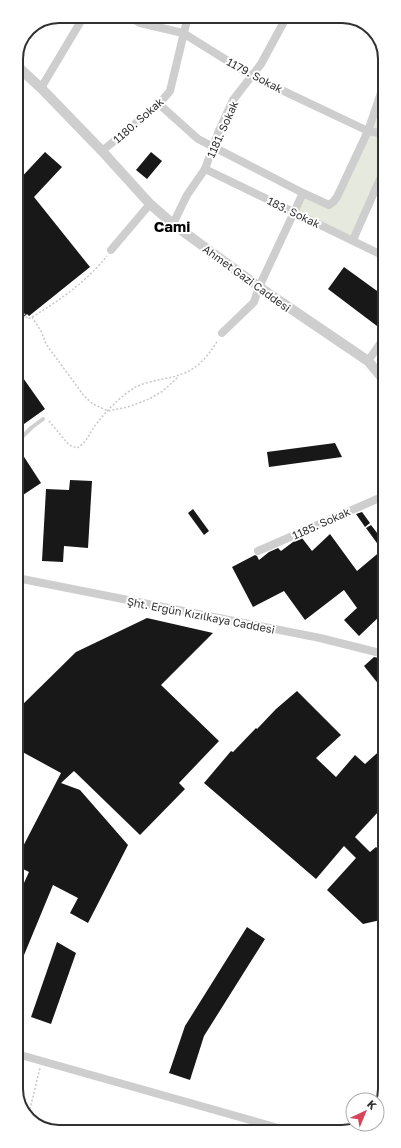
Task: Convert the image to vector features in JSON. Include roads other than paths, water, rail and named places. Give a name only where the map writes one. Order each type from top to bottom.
[{"type":"street","points":[[41,88],[80,23]]},
{"type":"street","name":"1179. Sokak","points":[[140,23],[183,34],[252,76],[368,131],[378,133]]},
{"type":"street","name":"1180. Sokak","points":[[102,151],[159,104],[170,91],[186,23]]},
{"type":"street","name":"1181. Sokak","points":[[173,224],[187,195],[205,169],[218,133],[233,100],[261,64],[283,23]]},
{"type":"street","name":"Ahmet Gazi Caddesi","points":[[23,71],[102,151],[150,204],[173,224],[259,287],[368,361],[378,373]]},
{"type":"street","points":[[159,104],[198,139],[329,205],[337,197],[368,131],[378,102]]},
{"type":"street","name":"183. Sokak","points":[[205,169],[378,253]]},
{"type":"street","points":[[353,240],[378,184]]},
{"type":"street","points":[[222,333],[254,302],[259,287],[303,193]]},
{"type":"street","points":[[112,250],[150,204]]},
{"type":"street","points":[[368,361],[378,347]]},
{"type":"street","name":"1185. Sokak","points":[[258,551],[378,499]]},
{"type":"street","name":"Şht. Ergün Kızılkaya Caddesi","points":[[23,579],[320,638],[378,652]]},
{"type":"street","points":[[23,1055],[269,1125]]},
{"type":"lane","points":[[23,436],[43,419]]},
{"type":"district","name":"Cami","points":[[172,226]]}]
